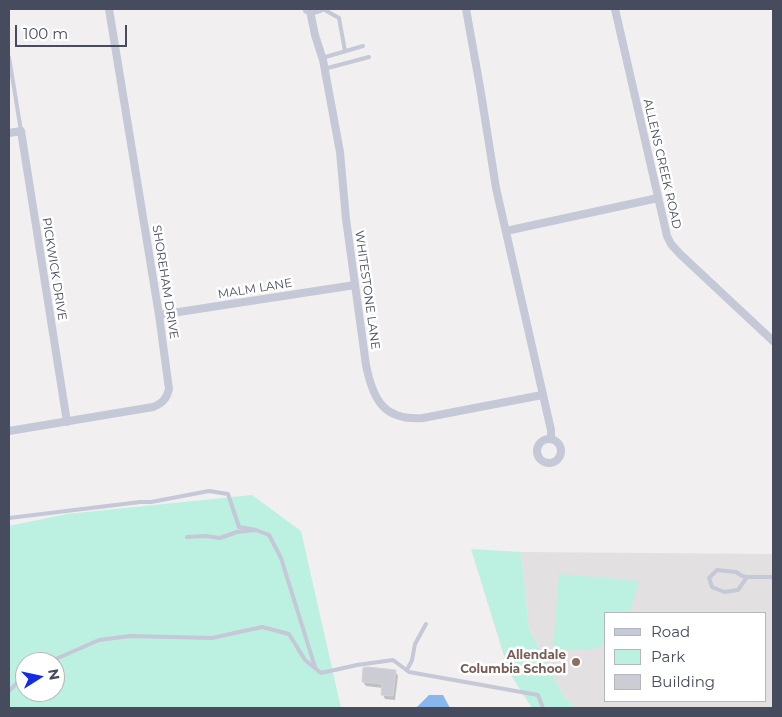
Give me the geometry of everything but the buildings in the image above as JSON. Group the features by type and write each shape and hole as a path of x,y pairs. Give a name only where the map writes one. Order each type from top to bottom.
{"street":[{"name":"SHOREHAM DRIVE","path":"9,431 147,409 164,401 169,389 159,315 109,9"},
{"name":"WHITESTONE LANE","path":"321,9 307,10 322,58 340,152 346,219 366,365 370,383 376,397 380,403 392,412 407,418 423,418 542,395"},
{"path":"466,9 496,188 551,430 551,439"},
{"name":"ALLENS CREEK ROAD","path":"615,9 670,244 773,341"},
{"path":"9,133 21,131"},
{"name":"PICKWICK DRIVE","path":"21,131 67,422"},
{"path":"506,231 658,198"},
{"name":"MALM LANE","path":"159,315 355,285"}],"lane":[{"path":"321,9 339,18 345,51"},
{"path":"322,58 363,46"},
{"path":"9,56 21,131"},
{"path":"324,68 368,58"},
{"path":"9,518 151,502 209,491 228,494 240,527 269,535 281,558 314,667"},
{"path":"187,537 206,536 220,538 237,532 256,530"},
{"path":"747,577 738,590 724,592 712,587 709,578 718,570 736,572 747,577 773,577"},
{"path":"407,670 412,660 414,644 426,624"},
{"path":"65,655 107,639 130,636 212,638 262,628 289,634 305,660 321,673 393,660 409,672 538,695 544,708"}],"shaded area":[{"name":"Allendale Columbia School","path":"521,552 773,554 773,708 575,708 563,695 529,629"}],"green space":[{"path":"252,495 301,531 341,708 9,708 9,526 67,514"},
{"path":"471,549 521,552 529,629 563,695 575,708 532,708 509,672"},
{"path":"559,574 639,581 630,612 604,612 604,645 589,650 553,650"}],"water":[{"path":"429,695 443,695 450,708 416,708"}],"place":[{"name":"Allendale Columbia School","path":"576,662"}]}
